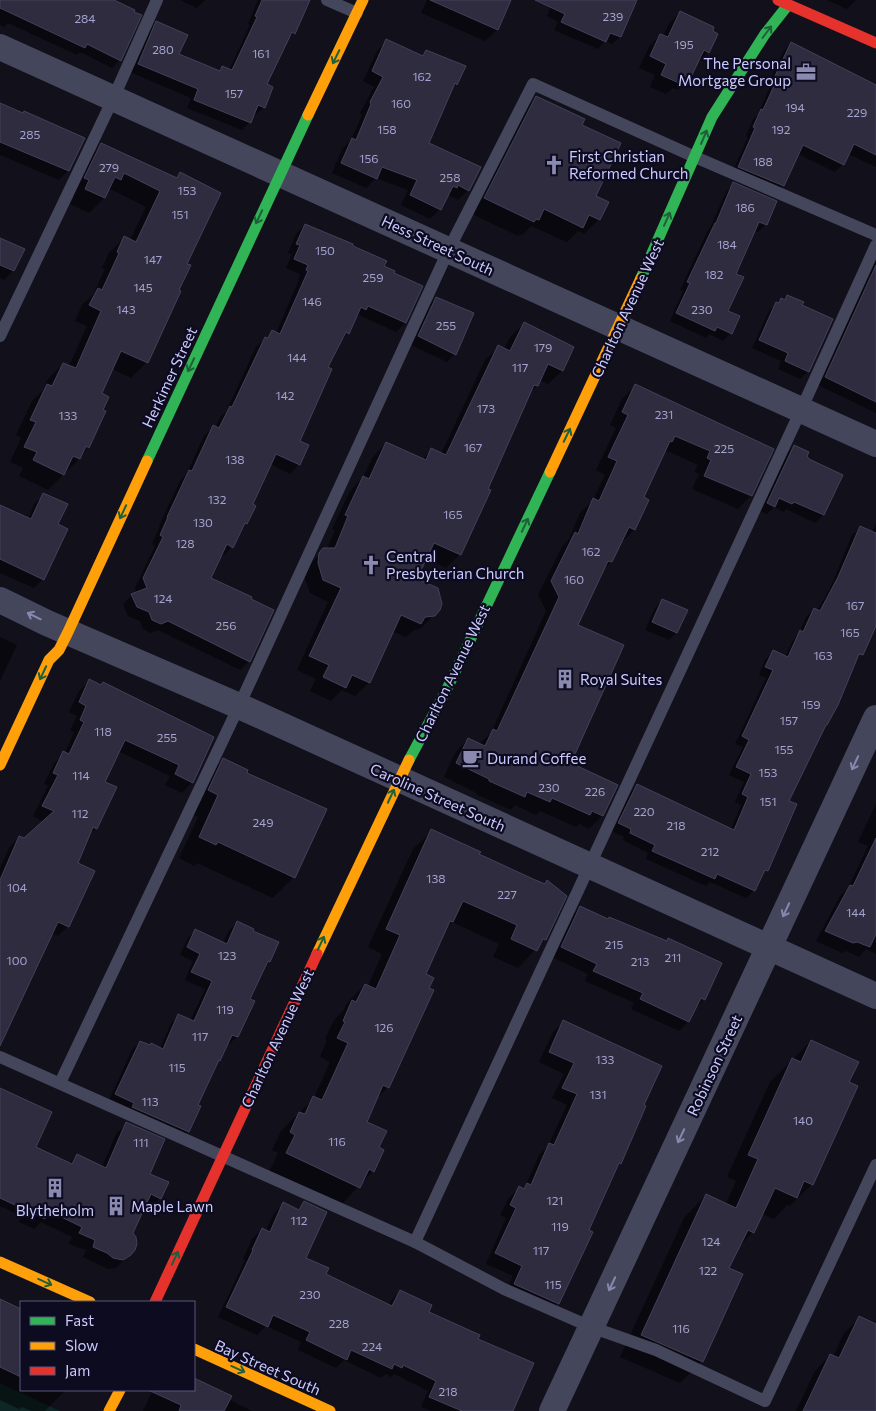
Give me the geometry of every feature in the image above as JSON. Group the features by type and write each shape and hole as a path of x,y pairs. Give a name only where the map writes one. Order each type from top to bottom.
{"street":[{"name":"Herkimer Street","path":"0,766 49,660 59,650 68,632 280,173 363,0"},
{"path":"786,2 876,43"},
{"name":"Charlton Avenue West","path":"155,1301 398,780 446,691 619,327 712,117 786,2"},
{"name":"Hess Street South","path":"0,47 876,444"},
{"name":"Caroline Street South","path":"0,600 68,632 239,706 876,996"},
{"name":"Robinson Street","path":"552,1411 876,718"},
{"path":"0,1262 88,1301"},
{"name":"Bay Street South","path":"195,1349 330,1411"},
{"path":"109,1411 119,1391"}],"lane":[{"path":"0,336 113,99 157,0"},
{"path":"327,0 357,13"},
{"path":"60,1083 239,706 449,250 532,84 876,235"},
{"path":"415,1242 876,245"},
{"path":"0,1057 415,1242 504,1289 592,1327 656,1350 766,1401 876,1165"}],"green space":[{"path":"0,1383 60,1411 0,1411"}],"building":[{"path":"0,0 114,0 142,15 121,61 87,44 85,48 0,8"},
{"path":"262,0 310,0 295,34 292,32 267,84 273,87 265,108 258,105 251,123 194,100 198,89 138,64 156,21 188,35 179,54 220,71 222,66 232,70 257,17 255,16"},
{"path":"430,0 511,0 498,30"},
{"path":"535,0 637,0 621,37 610,33 606,42 561,22 565,14"},
{"path":"680,11 714,27 713,31 718,34 709,53 704,50 690,79 683,75 679,83 661,75 666,64 650,56 660,34 668,37"},
{"path":"386,39 423,56 426,50 466,66 457,85 455,83 429,143 481,167 469,191 458,185 457,188 453,186 441,210 410,195 417,180 382,167 377,179 341,163 352,138 356,140 371,104 370,102 383,77 372,71"},
{"path":"791,42 876,85 876,155 854,144 844,165 803,145 784,186 738,167 755,128 753,127 778,77 775,76"},
{"name":"First Christian Reformed Church","path":"536,96 585,119 582,125 621,143 596,196 609,202 600,220 589,215 583,228 544,209 539,220 536,219 534,222 484,198"},
{"path":"0,103 23,113 24,111 85,138 69,171 0,142"},
{"path":"101,143 177,178 180,172 221,193 187,264 191,265 179,290 181,291 148,363 121,351 102,393 109,397 103,410 106,411 89,448 86,446 80,459 73,456 64,475 33,460 37,452 24,447 36,422 30,420 47,384 52,386 63,363 76,368 101,311 89,305 98,288 102,290 119,253 117,252 124,236 136,242 160,191 124,173 121,180 115,177 105,198 85,189 89,180 84,178"},
{"path":"733,182 777,201 767,225 759,222 736,274 744,277 728,311 740,316 732,334 717,327 715,331 676,313 690,283 687,282 716,223"},
{"path":"305,224 353,244 353,246 387,261 384,266 395,271 394,273 423,286 406,323 368,306 366,310 361,307 349,334 346,332 328,367 332,369 300,441 309,445 300,465 276,454 253,504 256,506 247,524 245,523 233,548 227,544 211,578 252,597 251,599 274,610 250,662 168,621 161,624 152,620 149,612 137,607 131,594 147,588 143,578 163,537 160,535 167,517 189,470 192,471 213,425 219,428 230,406 232,407 265,337 268,338 272,330 280,334 308,271 306,270 308,265 294,259 300,245 296,244"},
{"path":"0,238 25,249 14,271 0,265"},
{"path":"876,265 876,402 825,377"},
{"path":"787,295 804,302 802,305 833,319 809,372 785,361 788,353 759,340 776,302 779,303 781,298 785,300"},
{"path":"436,297 474,313 456,355 418,336"},
{"name":"Central Presbyterian Church","path":"524,322 574,347 563,371 548,364 538,386 534,385 488,489 491,490 461,555 434,543 417,579 438,588 442,604 440,610 435,616 425,617 421,624 401,615 370,683 352,675 346,688 323,677 329,665 309,656 341,588 323,580 318,563 319,553 323,548 335,548 348,516 345,515 363,476 369,479 386,442 426,460 431,448 446,455 498,345 510,351"},
{"path":"635,384 774,449 752,496 704,476 711,460 707,458 710,451 675,436 672,442 670,441 644,497 649,500 635,530 629,527 612,562 608,561 578,625 624,645 571,763 618,785 603,816 592,811 590,815 552,798 550,802 527,792 525,797 489,781 489,779 456,763 468,738 485,746 493,729 497,731 559,597 551,581 575,532 578,534 593,498 599,501 617,461 608,457 628,415 622,412"},
{"path":"794,445 809,452 807,456 809,459 843,475 824,515 794,502 792,504 779,498 775,507 767,503"},
{"path":"43,493 68,504 58,524 68,529 44,580 0,559 0,505 31,519"},
{"path":"860,526 876,533 876,626 863,655 859,654 838,705 826,725 789,801 797,804 768,871 765,870 755,891 717,874 715,879 652,851 655,845 630,833 631,829 618,823 637,784 734,830 748,797 742,794 751,774 736,767 749,740 742,736 773,670 765,667 773,650 788,657 800,630 803,632 814,608 820,611 838,577"},
{"path":"662,599 688,610 677,633 652,622"},
{"path":"89,679 101,685 103,682 214,737 193,783 175,774 179,765 125,740 105,782 117,787 97,829 93,827 78,863 95,871 69,927 58,922 0,1046 0,880 19,836 24,838 54,811 42,806 58,775 53,773 63,751 69,754 84,722 80,720 86,706 79,702"},
{"path":"223,758 248,770 247,773 327,809 295,878 218,842 216,845 199,837 218,795 208,790"},
{"path":"431,829 533,879 545,884 547,880 567,896 546,940 543,939 537,951 511,939 517,925 463,901 453,922 450,921 426,974 434,978 429,988 434,990 389,1088 383,1085 367,1122 387,1131 379,1147 384,1150 374,1172 369,1169 360,1188 286,1153 295,1135 290,1132 299,1112 305,1114 313,1096 322,1100 348,1043 337,1038 345,1022 343,1021 352,1000 356,1002 365,984 376,989 400,935 386,929"},
{"path":"876,838 876,934 870,947 857,942 853,943 825,931 850,885 853,886"},
{"path":"580,906 608,919 609,917 667,941 668,938 722,963 705,1000 701,998 689,1022 640,999 643,993 593,971 597,964 561,947"},
{"path":"237,921 254,929 253,931 279,942 250,999 255,1001 238,1037 232,1035 219,1060 198,1105 201,1106 189,1132 132,1107 134,1103 115,1094 140,1041 150,1045 151,1043 163,1049 178,1014 194,1021 212,981 191,972 200,954 187,947 195,929 227,944"},
{"path":"563,1020 662,1066 644,1105 646,1106 621,1164 619,1163 589,1230 593,1232 559,1304 514,1284 522,1266 495,1253 516,1208 510,1205 519,1186 524,1189 527,1183 531,1185 549,1143 554,1145 577,1094 562,1088 574,1063 549,1052"},
{"path":"811,1040 859,1062 849,1082 858,1086 813,1185 804,1181 797,1198 775,1188 754,1233 748,1230 729,1268 743,1274 703,1362 641,1335 706,1194 736,1208 758,1159 748,1155 792,1058 801,1062"},
{"path":"0,1088 52,1112 36,1147 72,1164 77,1154 106,1168 126,1122 165,1139 150,1174 169,1182 161,1199 151,1194 133,1233 137,1244 131,1255 123,1260 113,1258 93,1247 95,1240 79,1233 82,1227 49,1211 45,1219 0,1198"},
{"path":"304,1201 327,1212 306,1258 329,1268 326,1274 392,1306 400,1290 432,1305 429,1312 480,1335 478,1339 534,1363 513,1411 462,1411 429,1397 436,1381 403,1365 402,1368 394,1364 392,1369 351,1350 347,1360 306,1340 310,1332 273,1315 268,1327 226,1307 262,1228 270,1232 283,1202 299,1210"},
{"path":"0,1299 20,1309 20,1377 0,1367"},
{"path":"859,1316 876,1324 876,1411 803,1411 830,1354 839,1358"},
{"path":"195,1378 232,1396 224,1411 179,1411 181,1405 150,1391 195,1391"}],"traffic: fast":[{"path":"641,278 712,117 765,34 788,5"},
{"path":"147,461 308,115"},
{"path":"409,760 446,691 550,472"}],"traffic: slow":[{"path":"308,115 363,0"},
{"path":"550,472 641,278"},
{"path":"0,765 49,660 59,650 68,632 147,461"},
{"path":"317,954 409,760"},
{"path":"0,1262 88,1301"},
{"path":"195,1349 330,1411"},
{"path":"109,1411 119,1391"}],"traffic: jam":[{"path":"778,0 876,43"},
{"path":"155,1301 317,954"}],"place":[{"name":"The Personal Mortgage Group","path":"806,72"},
{"name":"First Christian Reformed Church","path":"554,165"},
{"name":"Central Presbyterian Church","path":"371,565"},
{"name":"Royal Suites","path":"565,679"},
{"name":"Durand Coffee","path":"472,758"},
{"name":"Blytheholm","path":"55,1188"},
{"name":"Maple Lawn","path":"116,1206"}]}
